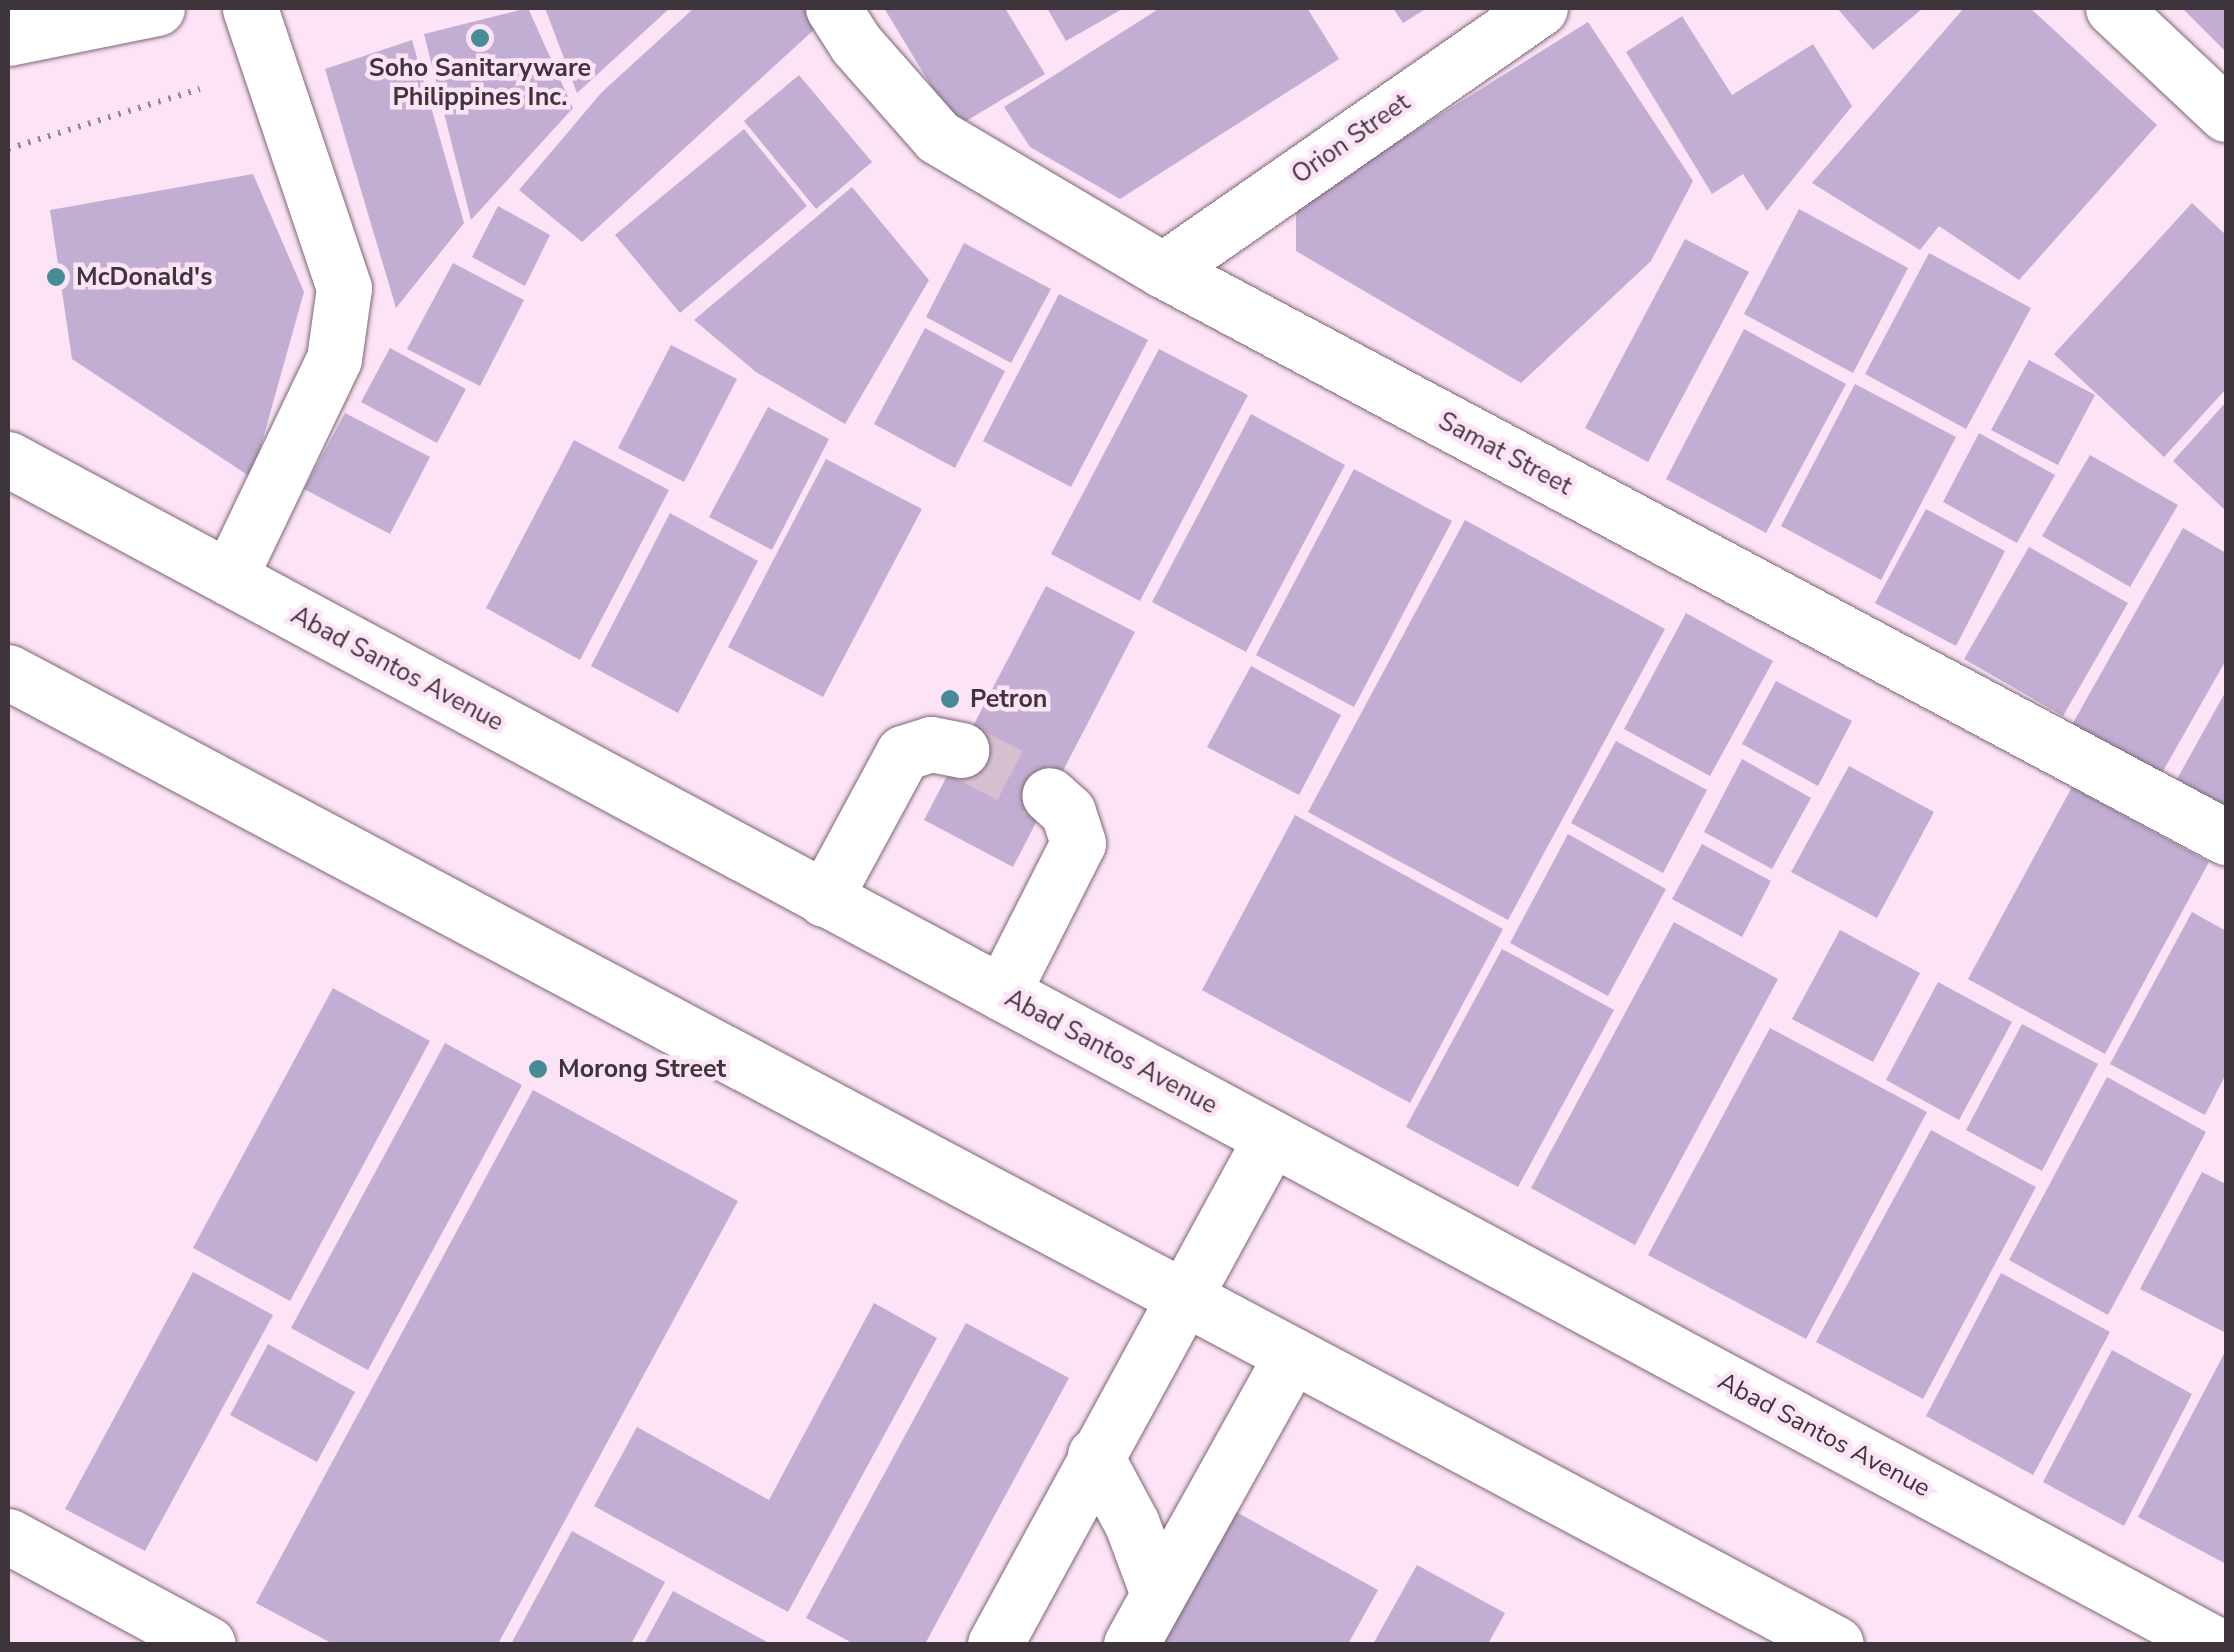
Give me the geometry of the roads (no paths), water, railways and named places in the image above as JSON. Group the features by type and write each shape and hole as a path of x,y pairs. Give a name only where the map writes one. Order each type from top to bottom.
{"main road":[{"path":"8,38 157,8"},
{"path":"228,578 334,359 344,288 250,8"},
{"name":"Samat Street","path":"833,8 856,44 938,138 1163,270 2226,837"},
{"name":"Orion Street","path":"1163,270 1540,8"},
{"path":"2114,8 2226,114"},
{"name":"Abad Santos Avenue","path":"8,459 2214,1644"},
{"path":"8,672 1836,1644"},
{"path":"824,899 903,754 931,744 961,750"},
{"path":"1002,993 1078,843 1068,812 1049,795"},
{"path":"995,1644 1095,1454 1188,1300 1272,1138"},
{"path":"1131,1644 1292,1355"},
{"path":"1095,1454 1132,1524 1158,1594"},
{"path":"8,1536 208,1644"}],"tunnel":[{"path":"961,750 1049,795"}],"place":[{"name":"Soho Sanitaryware Philippines Inc.","path":"480,38"},
{"name":"McDonald's","path":"56,277"},
{"name":"Petron","path":"950,699"},
{"name":"Morong Street","path":"538,1069"}]}
